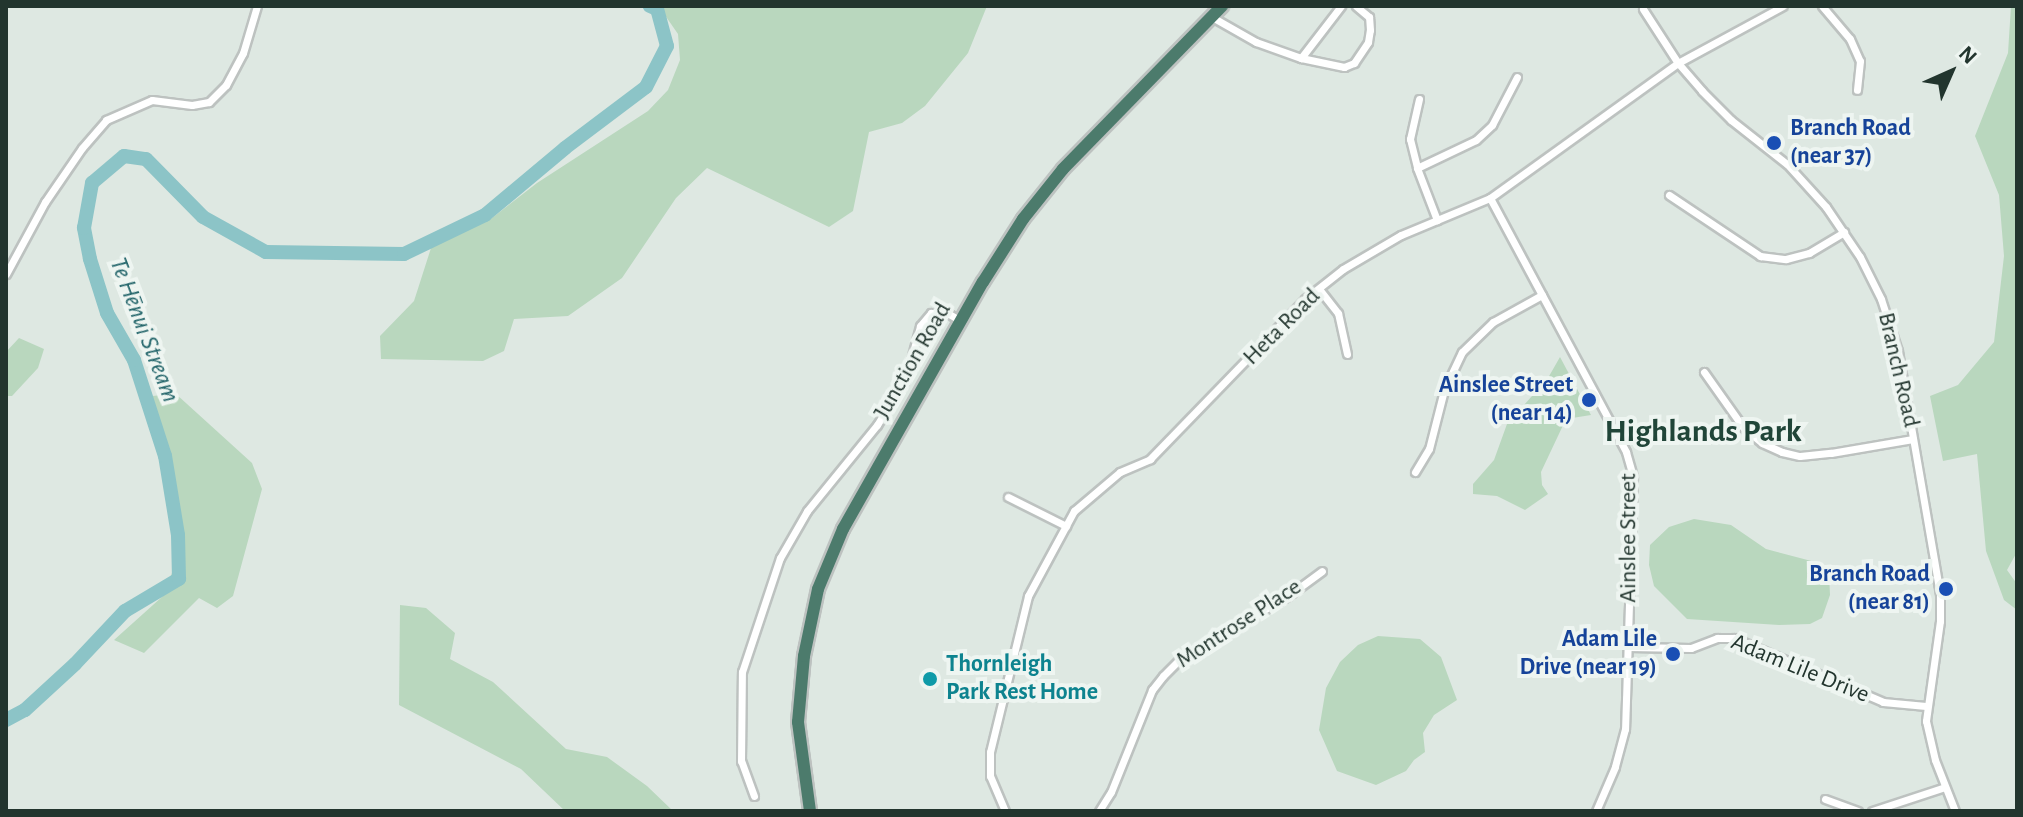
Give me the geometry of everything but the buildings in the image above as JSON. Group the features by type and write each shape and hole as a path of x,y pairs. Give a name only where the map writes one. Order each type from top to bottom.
{"highway":[{"name":"Junction Road","path":"810,811 798,722 804,656 818,589 843,529 1023,219 1063,169 1222,6"}],"street":[{"path":"6,274 45,202 82,148 106,120 152,100 192,105 209,102 226,85 243,53 257,6"},
{"path":"1301,58 1341,6"},
{"path":"1212,17 1256,42 1301,58 1344,67 1354,63 1368,42 1369,17 1356,6"},
{"name":"Heta Road","path":"1005,811 990,776 990,752 1028,596 1074,511 1120,472 1150,459 1319,289 1382,244 1490,198 1678,63 1783,6"},
{"path":"1822,6 1850,39 1860,61 1857,90"},
{"name":"Branch Road","path":"1643,9 1678,63 1731,120 1787,164 1826,207 1844,232 1881,299 1898,351 1941,607 1926,706 1928,737 1955,811"},
{"path":"1417,168 1484,132 1504,105 1517,77"},
{"path":"1419,99 1410,139 1417,168 1437,220"},
{"path":"1669,195 1760,256 1786,259 1809,253 1844,232"},
{"name":"Ainslee Street","path":"1490,198 1626,452 1632,470 1628,647 1622,743 1596,811"},
{"path":"1319,289 1338,313 1347,354"},
{"path":"1415,472 1429,449 1444,390 1462,352 1493,322 1542,295"},
{"path":"754,796 741,761 742,672 780,558 807,511 877,425 906,378 920,326 931,313 949,314 961,321"},
{"path":"1704,372 1743,427 1762,443 1782,452 1800,456 1831,453 1913,439"},
{"path":"1008,497 1066,526"},
{"name":"Montrose Place","path":"1099,811 1111,792 1152,690 1163,676 1181,658 1288,596 1322,571"},
{"name":"Adam Lile Drive","path":"1628,647 1691,648 1717,638 1734,638 1883,702 1926,706"},
{"path":"1872,811 1945,787"},
{"path":"1825,799 1858,811"}],"green space":[{"path":"652,6 987,6 968,53 925,106 902,123 869,132 853,211 829,227 707,168 676,198 622,278 568,316 514,319 504,351 483,361 381,359 380,336 414,301 431,248 492,218 537,183 648,111 668,90 680,60 678,34 662,11"},
{"path":"2011,6 2017,6 2017,552 2007,570 2017,584 2017,610 2004,600 1986,551 1977,454 1943,461 1930,396 1958,385 1994,342 2004,256 1999,195 1975,136 2008,53"},
{"path":"19,338 44,349 38,368 12,396 6,396 6,352"},
{"path":"1560,357 1591,415 1566,419 1541,472 1542,485 1548,494 1525,510 1497,496 1473,494 1473,484 1494,460 1507,424 1548,378"},
{"path":"176,394 252,463 262,489 233,596 217,608 199,598 144,653 114,640 163,596 184,542 152,396"},
{"path":"1694,519 1731,525 1766,549 1819,563 1829,573 1830,595 1822,618 1810,624 1779,625 1687,619 1654,586 1649,565 1650,545 1669,527"},
{"path":"400,605 426,608 455,633 450,659 493,682 566,749 607,757 647,786 673,811 565,811 521,769 399,705"},
{"path":"1378,636 1420,639 1441,657 1457,700 1434,715 1423,733 1425,752 1406,771 1376,785 1337,771 1319,730 1326,688 1340,662 1358,645"}],"waterway":[{"name":"Te Hēnui Stream","path":"6,720 25,710 75,664 125,611 179,579 178,535 165,456 134,360 107,313 90,259 84,228 92,183 124,156 146,159 203,217 266,252 404,254 485,215 565,148 646,87 667,46 657,9 650,6"}],"place":[{"name":"Branch Road (near 37)","path":"1774,143"},
{"name":"Ainslee Street (near 14)","path":"1589,400"},
{"name":"Branch Road (near 81)","path":"1946,589"},
{"name":"Adam Lile Drive (near 19)","path":"1673,654"},
{"name":"Thornleigh Park Rest Home","path":"930,679"}],"district":[{"name":"Highlands Park","path":"1703,431"}]}
